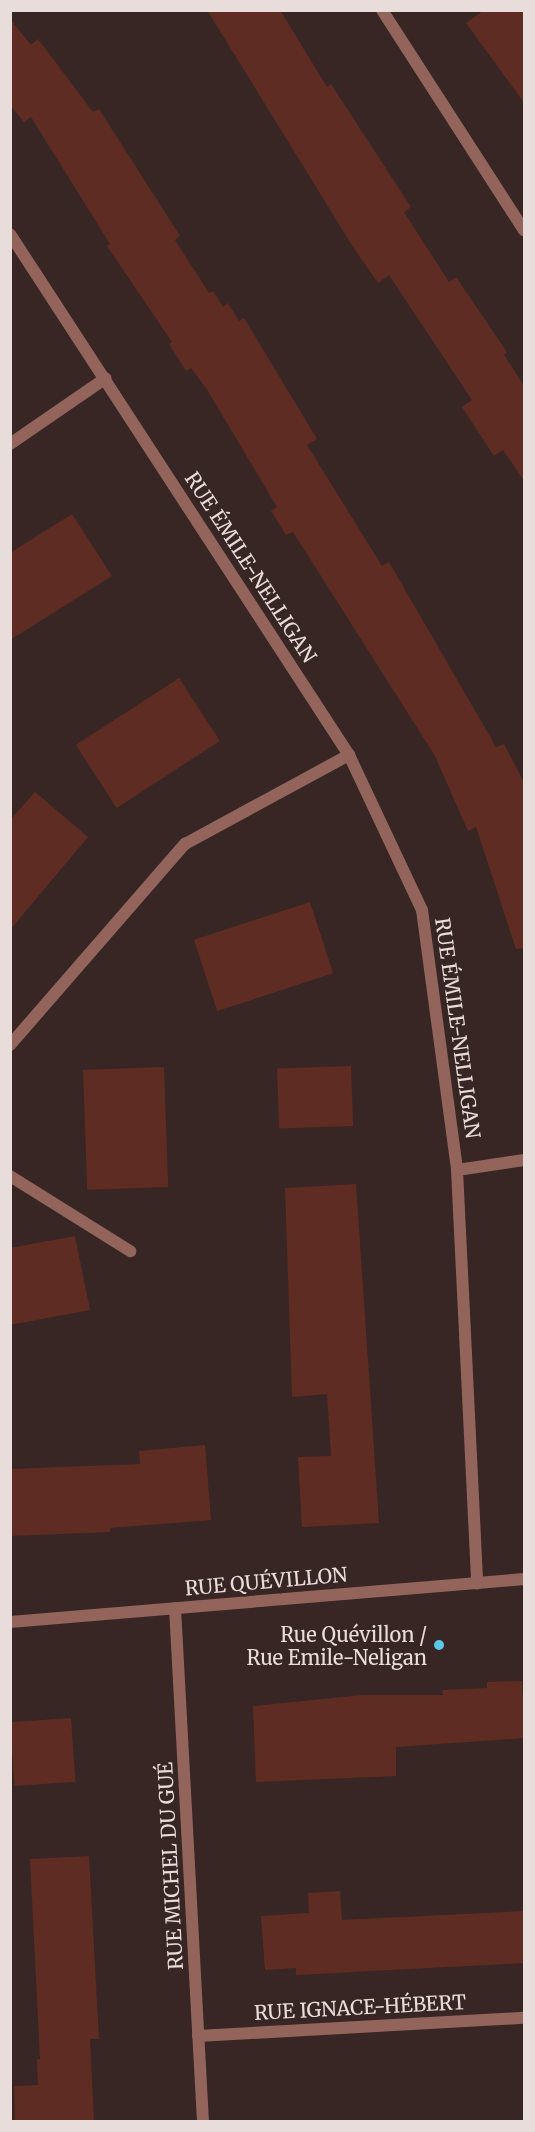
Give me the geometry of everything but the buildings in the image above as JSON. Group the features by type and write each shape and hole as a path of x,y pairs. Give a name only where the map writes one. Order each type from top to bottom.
{"street":[{"path":"382,10 525,230"},
{"name":"RUE ÉMILE-NELLIGAN","path":"10,234 106,378 349,755 422,910 457,1170 477,1584"},
{"path":"10,444 106,378"},
{"path":"10,1045 185,844 349,755"},
{"path":"457,1170 525,1160"},
{"path":"10,1176 130,1251"},
{"name":"RUE QUÉVILLON","path":"10,1622 525,1580"},
{"name":"RUE MICHEL DU GUÉ","path":"175,1608 203,2121"},
{"name":"RUE IGNACE-HÉBERT","path":"198,2036 525,2018"}],"place":[{"name":"Rue Quévillon / Rue Emile-Neligan","path":"439,1645"}]}
